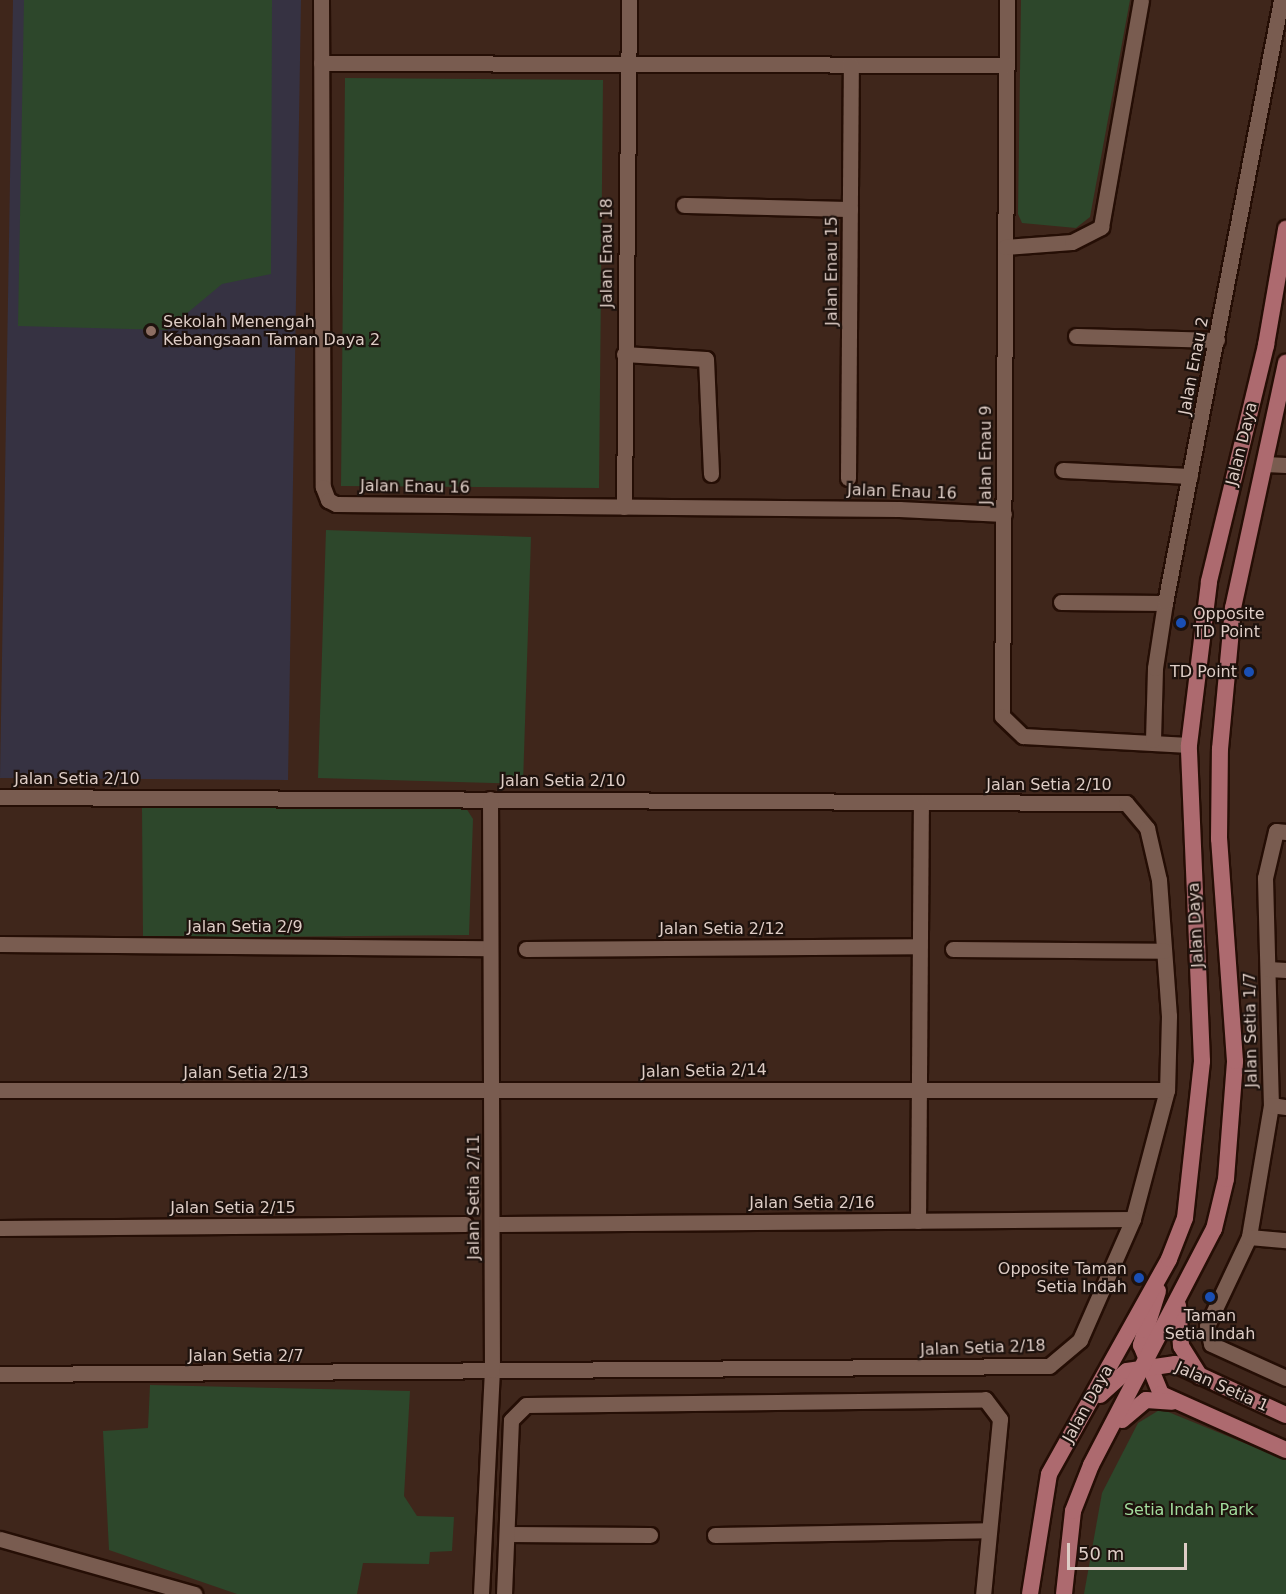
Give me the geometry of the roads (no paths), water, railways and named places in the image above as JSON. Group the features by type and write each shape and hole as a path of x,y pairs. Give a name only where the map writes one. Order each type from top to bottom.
{"main road":[{"name":"Jalan Daya","path":"1030,1594 1049,1474 1169,1259 1185,1218 1202,1061 1189,745 1209,581 1266,345 1286,229"},
{"name":"Jalan Daya","path":"1064,1594 1073,1510 1107,1436 1147,1366 1214,1229 1226,1179 1234,1062 1219,774 1233,608 1286,363"},
{"path":"1076,1424 1110,1383 1147,1366 1142,1346 1169,1259"},
{"path":"1178,1302 1181,1346 1202,1378"},
{"name":"Jalan Setia 1","path":"1286,1415 1175,1364 1147,1366 1161,1395 1286,1450"},
{"path":"1107,1436 1146,1400 1162,1398 1188,1407"}],"street":[{"name":"Jalan Enau 16","path":"321,0 323,487 328,500 336,504 1004,514"},
{"name":"Jalan Enau 18","path":"624,507 628,0"},
{"name":"Jalan Enau 9","path":"1007,0 1002,716 1023,736 1154,740 1189,745"},
{"path":"1005,247 1072,242 1101,227 1141,0"},
{"name":"Jalan Enau 2","path":"1154,740 1155,668 1166,603 1281,0"},
{"path":"321,63 1007,65"},
{"name":"Jalan Enau 15","path":"848,478 851,65"},
{"path":"684,205 850,209"},
{"path":"1076,336 1217,340"},
{"path":"624,354 706,360 711,474"},
{"path":"1265,464 1286,465"},
{"path":"1063,471 1190,476"},
{"path":"1062,602 1166,603"},
{"name":"Jalan Setia 2/10","path":"0,796 1126,803 1147,828"},
{"name":"Jalan Setia 2/11","path":"481,1594 492,1370 490,799"},
{"path":"918,1221 917,1087 921,802"},
{"name":"Jalan Setia 2/18","path":"492,1370 1050,1366 1080,1340 1133,1219 1167,1090 1164,951 1159,880 1147,828"},
{"name":"Jalan Setia 1/7","path":"1286,832 1276,831 1265,878 1268,969 1278,1106 1249,1237 1221,1291 1209,1338 1210,1344 1286,1378"},
{"name":"Jalan Setia 2/9","path":"0,944 490,948"},
{"name":"Jalan Setia 2/12","path":"526,949 919,946"},
{"path":"953,950 1164,951"},
{"path":"1268,969 1286,970"},
{"name":"Jalan Setia 2/14","path":"491,1091 917,1087 1167,1090"},
{"name":"Jalan Setia 2/13","path":"0,1090 491,1091"},
{"name":"Jalan Setia 2/16","path":"492,1224 1133,1219"},
{"name":"Jalan Setia 2/15","path":"0,1228 465,1224"},
{"path":"1249,1237 1286,1240"},
{"name":"Jalan Setia 2/7","path":"0,1374 492,1370"},
{"path":"504,1594 512,1420 517,1410 526,1405 985,1399 994,1405 1000,1419 983,1594"},
{"path":"715,1535 989,1530"},
{"path":"507,1534 650,1535"},
{"path":"0,1539 194,1594"}],"place":[{"name":"Sekolah Menengah Kebangsaan Taman Daya 2","path":"151,331"},
{"name":"Opposite TD Point","path":"1181,623"},
{"name":"TD Point","path":"1249,672"},
{"name":"Opposite Taman Setia Indah","path":"1139,1278"},
{"name":"Taman Setia Indah","path":"1210,1297"}],"park label":[{"name":"Setia Indah Park","path":"1189,1510"}]}
